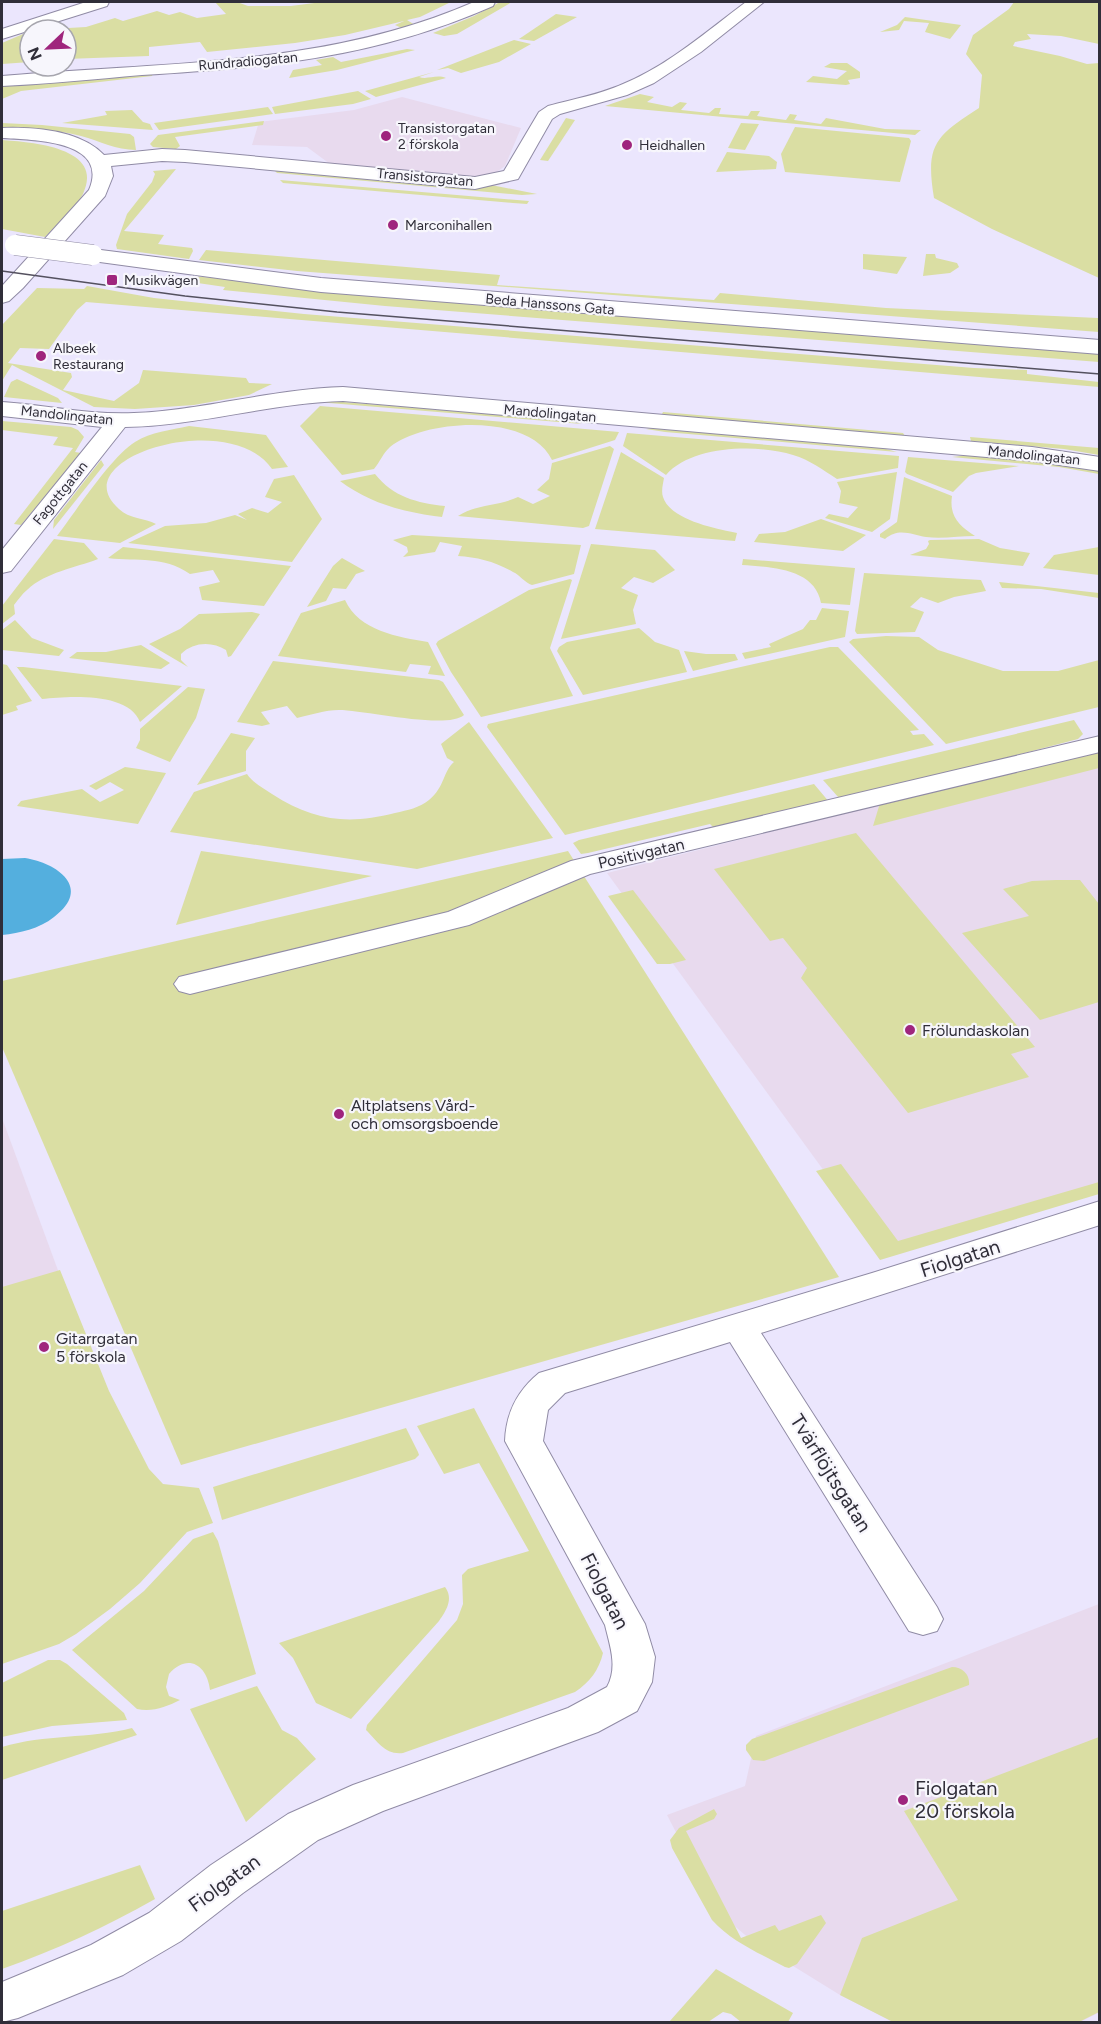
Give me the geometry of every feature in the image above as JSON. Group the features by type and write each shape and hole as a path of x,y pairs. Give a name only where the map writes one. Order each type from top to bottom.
{"street":[{"path":"2,34 101,2"},
{"name":"Rundradiogatan","path":"2,81 250,62 331,52 405,36 454,18 487,2"},
{"name":"Transistorgatan","path":"100,161 154,156 185,156 475,183 507,177 517,166 545,116 567,105 622,90 658,73 756,2"},
{"path":"2,133 63,140 90,150 100,161 104,176 98,192 2,297"},
{"name":"Beda Hanssons Gata","path":"8,244 332,286 1100,347"},
{"name":"Mandolingatan","path":"2,409 119,420 187,414 288,397 343,394 1032,454 1100,464"},
{"name":"Fagottgatan","path":"2,566 119,420"},
{"name":"Positivgatan","path":"190,984 458,919 581,867 1100,744"},
{"name":"Fiolgatan","path":"2,2003 107,1960 165,1926 227,1879 303,1827 368,1798 583,1720 622,1699 631,1682 634,1657 625,1624 524,1441 524,1423 537,1395 552,1383 1098,1216"},
{"name":"Tvärflöjtsgatan","path":"738,1326 923,1619"}],"shaded area":[{"name":"Transistorgatan 2 förskola","path":"402,97 521,128 505,166 494,174 476,177 330,164 307,147 252,145 259,122 354,110"},
{"name":"Frölundaskolan","path":"1099,749 1099,1188 883,1252 607,873"},
{"path":"2,1118 70,1303 2,1552"},
{"name":"Fiolgatan 20 förskola","path":"1099,1604 1100,2012 1080,2022 893,2022 840,1995 751,1940 717,1911 667,1815 745,1786 756,1736"}],"green space":[{"path":"215,2 237,2 248,6 291,6 322,2 451,2 420,17 407,20 415,25 406,30 395,25 404,21 345,35 295,43 207,52 200,42 149,47 149,56 78,59 78,27 115,18 123,21 157,11 169,15 180,12 197,18 226,14"},
{"path":"500,2 512,2 457,34 444,36 433,33 474,16"},
{"path":"1014,2 1099,2 1099,44 1061,36 1027,34 1031,39 1015,42 1013,46 1087,64 1099,63 1099,278 992,229 934,198 931,165 937,143 953,126 979,108 982,75 966,54 973,35 1009,9"},
{"path":"556,14 577,17 534,41 519,39"},
{"path":"905,17 961,25 950,39 925,32 929,23 904,21 899,30 880,32 897,25"},
{"path":"18,36 18,63 2,64 2,43"},
{"path":"514,40 531,44 499,62 461,73 448,68 437,70"},
{"path":"407,49 415,50 337,70 289,78 293,70 322,65 316,60 333,57 341,62"},
{"path":"831,63 847,63 860,72 860,78 848,80 850,84 846,85 806,82 813,76 837,79 847,71 824,67"},
{"path":"434,72 419,77 446,78 376,97 365,91"},
{"path":"153,73 152,76 21,91 2,99 2,83"},
{"path":"358,91 371,99 353,104 275,114 272,107"},
{"path":"640,94 654,97 647,102 672,107 680,102 687,103 681,110 709,113 715,108 721,108 719,114 748,116 751,111 760,111 757,116 786,120 790,114 797,115 794,120 821,124 826,118 885,129 921,130 915,135 605,106"},
{"path":"268,107 273,114 159,130 154,123"},
{"path":"132,110 143,122 150,124 153,130 62,123 107,115 105,111"},
{"path":"566,118 575,120 548,161 540,160"},
{"path":"264,121 263,125 175,137 180,146 176,149 153,147 150,144 158,135"},
{"path":"2,123 130,134 134,137 136,150 115,147 62,132 2,128"},
{"path":"741,123 759,124 745,150 728,148"},
{"path":"795,127 909,138 911,141 900,182 785,172 781,154"},
{"path":"2,140 62,150 75,157 84,166 87,178 80,200 45,237 2,229"},
{"path":"727,152 769,156 777,162 776,169 716,172"},
{"path":"176,169 124,231 164,235 158,244 192,248 189,259 117,249 116,245 127,214 152,182 155,174 153,171"},
{"path":"274,170 491,185 537,194 522,195 277,173"},
{"path":"280,180 529,201 527,204 513,203 283,183"},
{"path":"206,250 500,275 497,285 714,300 720,293 886,308 1098,318 1098,295 1099,332 297,271 199,260"},
{"path":"863,254 907,257 897,274 863,269"},
{"path":"926,254 935,254 936,258 957,263 959,267 950,273 923,276"},
{"path":"191,276 1099,354 1099,362 385,306 223,290 225,287 184,281"},
{"path":"87,286 154,298 304,314 974,368 1027,370 1027,374 1099,382 1099,387 86,302 77,310 49,349 20,348 8,363 71,373 72,377 63,390 114,401 139,383 143,370 246,378 249,383 272,384 249,395 194,405 135,409 94,407 12,365 2,381 2,325 37,288 84,289"},
{"path":"17,379 58,398 62,403 4,397 11,382"},
{"path":"331,401 564,420 582,424 317,402"},
{"path":"320,406 619,432 615,440 552,460 540,445 522,434 500,427 450,426 427,430 390,447 374,469 342,475 300,426"},
{"path":"663,412 903,433 905,436 661,416"},
{"path":"2,421 71,427 78,430 84,437 75,452 81,453 21,525 14,524 73,448 53,445 58,437 2,430"},
{"path":"189,426 266,435 288,467 272,469 251,451 222,442 190,441 158,447 130,458 112,473 107,490 123,512 156,524 120,543 57,536 105,472 126,449 148,436"},
{"path":"646,429 875,446 897,452"},
{"path":"627,433 899,456 898,468 837,479 811,462 793,455 779,451 744,449 708,453 692,458 677,465 666,475 623,446"},
{"path":"970,437 1099,448 1099,455 1064,449 971,441"},
{"path":"610,446 614,449 589,526 583,528 458,516 472,509 518,497 533,504 550,496 537,490 549,479 552,463"},
{"path":"621,452 664,478 663,497 667,505 675,512 695,522 737,533 735,541 595,529"},
{"path":"969,455 1040,461 1099,471 1099,474 1059,467 952,457"},
{"path":"908,457 1019,466 976,473 969,476 953,492 907,474 905,472"},
{"path":"101,460 104,465 53,529 54,520"},
{"path":"897,472 890,519 872,532 825,518 829,514 848,518 858,507 839,503 841,491 837,482"},
{"path":"375,474 382,482 406,498 445,506 442,517 384,504 362,495 340,481"},
{"path":"294,475 322,519 292,562 128,543 165,526 206,523 235,515 247,520 238,514 252,508 268,513 282,502 265,497 274,479"},
{"path":"904,477 952,496 952,509 956,520 975,536 932,538 895,533 885,539 880,537 880,534 897,522"},
{"path":"821,519 866,535 843,551 754,542 759,534 785,532"},
{"path":"412,535 581,545 574,574 532,585 500,565 458,556 462,546 440,542 435,552 403,557 408,552 407,547 393,540"},
{"path":"54,539 84,543 98,559 52,575 35,584 23,593 14,605 15,614 2,624 2,606"},
{"path":"979,539 1000,548 1030,553 1023,566 910,555 926,549 930,540"},
{"path":"591,544 655,550 675,570 653,583 634,577 621,588 638,595 633,610 636,624 561,639"},
{"path":"123,547 291,566 264,606 202,600 199,587 220,582 213,570 190,574 170,564 150,560 108,558"},
{"path":"1099,547 1099,575 1043,568 1054,555"},
{"path":"342,558 365,571 356,574 346,589 333,588 326,601 307,607 333,566"},
{"path":"743,559 855,568 850,605 821,603 817,591 801,576 778,569 742,565"},
{"path":"864,573 981,580 986,591 954,597 938,603 921,597 910,607 924,612 915,632 857,634 855,631"},
{"path":"572,580 550,648 573,696 481,717 451,672 436,644 529,590"},
{"path":"999,582 1099,593 1099,598 1041,589 1002,588"},
{"path":"345,600 351,610 370,626 392,635 428,642 445,676 428,674 431,666 410,664 406,672 278,656 301,613"},
{"path":"822,608 849,611 845,637 745,659 742,653 771,647 769,644 803,629 810,620 816,620"},
{"path":"252,612 260,614 231,656 228,657 226,650 221,647 209,644 197,645 181,654 181,660 188,667 149,644 180,629 199,614"},
{"path":"15,620 32,638 64,650 59,656 2,650 2,630"},
{"path":"639,628 655,642 679,650 687,672 583,695 557,651 559,647 567,642"},
{"path":"886,636 919,637 938,650 1003,671 1058,671 1099,660 1099,707 946,744 849,642 853,639"},
{"path":"141,645 170,663 161,669 69,658 77,652 106,652"},
{"path":"838,647 919,730 910,731 913,735 924,734 934,745 565,835 487,727 488,724"},
{"path":"684,651 735,654 738,660 693,671"},
{"path":"273,661 439,680 443,682 464,715 441,721 339,710 297,718 287,706 261,712 270,724 262,726 237,722"},
{"path":"2,664 7,665 32,701 16,706 18,710 2,715"},
{"path":"16,666 182,686 140,722 134,712 124,705 111,701 82,697 42,699"},
{"path":"188,687 205,689 196,718 170,762 136,748 140,740 140,729"},
{"path":"1074,720 1083,734 1078,739 850,799 839,798 823,780"},
{"path":"469,722 553,838 417,869 170,832 194,792 247,774 258,785 287,803 317,815 362,819 413,808 425,803 434,795 454,762 447,758 441,744"},
{"path":"231,733 255,738 246,751 246,771 197,785"},
{"path":"1099,749 1099,768 873,826 880,803"},
{"path":"125,767 166,773 138,824 17,806 21,801 82,789 100,802 124,790 110,782 96,790 89,786"},
{"path":"814,784 830,803 714,828 710,824 588,853 581,854 573,843 579,840"},
{"path":"856,833 1035,1047 1011,1054 1029,1077 908,1113 801,978 807,968 783,938 770,941 714,869"},
{"path":"201,851 372,876 176,925"},
{"path":"568,851 839,1277 181,1465 2,1047 2,981"},
{"path":"1080,880 1099,904 1099,1002 1040,1020 962,933 1029,916 1003,889 1032,881"},
{"path":"633,890 686,960 657,964 608,896"},
{"path":"841,1164 898,1241 1099,1182 1099,1194 880,1260 816,1171"},
{"path":"60,1270 109,1391 149,1469 163,1484 199,1488 213,1523 187,1532 140,1583 76,1634 59,1644 2,1664 2,1287"},
{"path":"474,1408 603,1653 593,1675 575,1692 403,1753 391,1752 382,1747 366,1730 367,1725 457,1620 463,1604 462,1575 468,1569 529,1551 479,1463 444,1474 417,1426"},
{"path":"406,1428 419,1455 415,1459 222,1520 213,1487"},
{"path":"213,1532 218,1541 256,1674 210,1690 205,1674 200,1668 195,1664 183,1664 169,1674 166,1687 169,1696 180,1700 159,1708 137,1709 72,1650 144,1591 193,1539"},
{"path":"445,1587 449,1600 439,1621 351,1719 316,1703 293,1658 279,1643"},
{"path":"48,1660 60,1660 67,1664 124,1713 127,1720 52,1726 2,1737 2,1683"},
{"path":"952,1667 965,1672 969,1685 764,1761 753,1760 746,1750 746,1745 752,1739"},
{"path":"257,1686 282,1730 297,1738 316,1759 246,1822 190,1709"},
{"path":"132,1728 137,1735 2,1780 2,1747 34,1740 100,1734"},
{"path":"1099,1737 1099,2012 1079,2022 893,2022 840,1995 862,1938 958,1900 904,1811"},
{"path":"714,1809 717,1814 714,1819 686,1831 741,1938 775,1925 779,1931 821,1915 826,1923 797,1964 789,1968 785,1967 746,1946 720,1928 712,1920 672,1848 670,1840 679,1828"},
{"path":"140,1865 155,1899 80,1937 2,1969 2,1911"},
{"path":"716,1969 793,2013 788,2022 741,2022 731,2014 723,2012 708,2022 669,2022"}],"water":[{"path":"25,858 49,865 59,871 66,878 70,887 70,896 65,906 42,925 2,935 2,859"}],"tram line":[{"path":"2,271 185,296 337,312 1100,374"}],"place":[{"name":"Transistorgatan 2 förskola","path":"386,136"},
{"name":"Heidhallen","path":"627,145"},
{"name":"Marconihallen","path":"393,225"},
{"name":"Musikvägen","path":"112,280"},
{"name":"Albeek Restaurang","path":"41,356"},
{"name":"Frölundaskolan","path":"910,1030"},
{"name":"Altplatsens Vård- och omsorgsboende","path":"339,1114"},
{"name":"Gitarrgatan 5 förskola","path":"44,1347"},
{"name":"Fiolgatan 20 förskola","path":"903,1800"}]}
